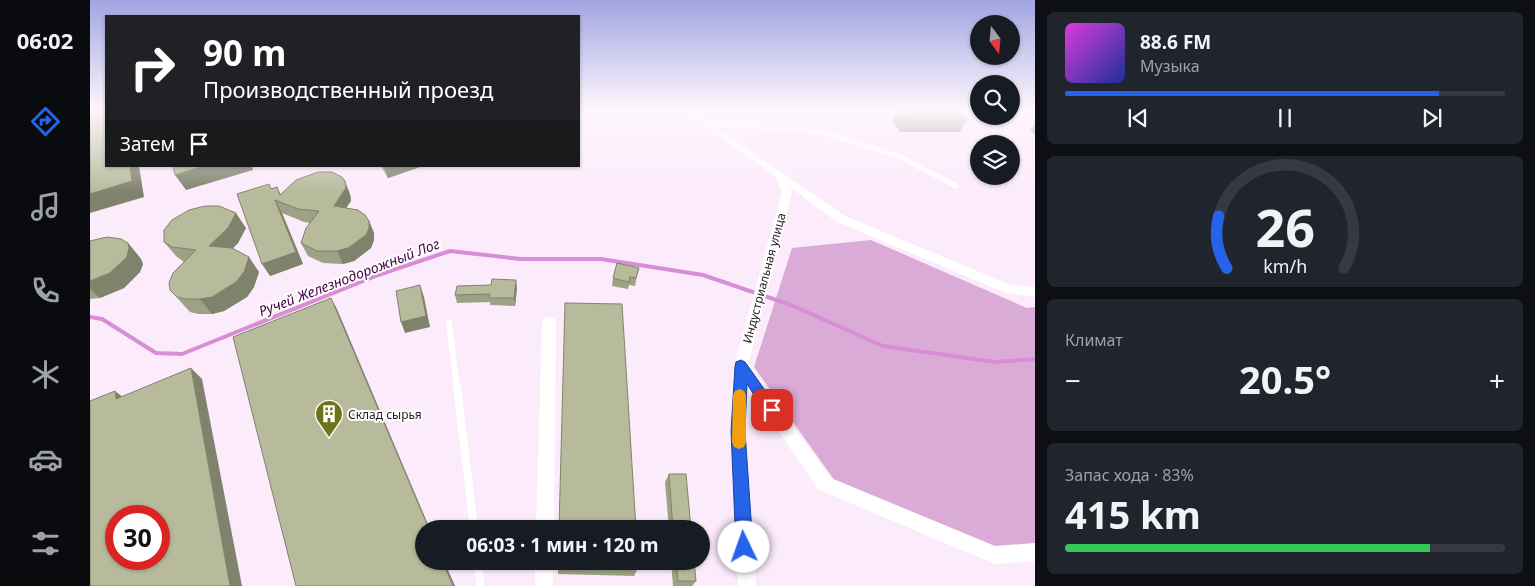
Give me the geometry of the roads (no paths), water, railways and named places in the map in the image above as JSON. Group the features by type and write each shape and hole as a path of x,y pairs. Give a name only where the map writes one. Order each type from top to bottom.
{"street":[{"path":"727,137 841,219 1010,290 1035,292"},
{"name":"Индустриальная улица","path":"747,586 738,431 741,366 788,192 780,175"},
{"path":"545,520 549,322"},
{"path":"741,366 824,484 995,555 1035,552"},
{"path":"544,570 544,586"}],"lane":[{"path":"835,137 898,156 956,186"},
{"path":"449,322 473,520"},
{"path":"479,570 481,586"}],"waterway":[{"name":"Ручей Железнодорожный Лог","path":"90,317 102,319 156,353 182,354 378,275 450,251 520,259 601,259 703,275 791,305 883,346 995,362 1035,359"}],"place":[{"name":"Склад сырья","path":"329,438"}]}
